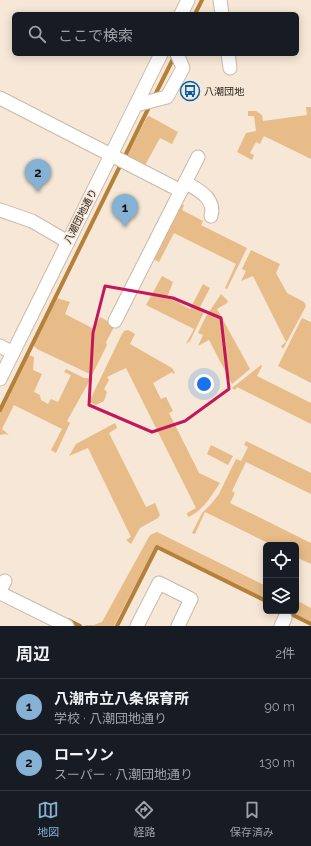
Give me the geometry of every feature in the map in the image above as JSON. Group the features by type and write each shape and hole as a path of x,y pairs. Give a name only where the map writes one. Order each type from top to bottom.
{"street":[{"path":"182,12 188,0"},
{"path":"220,0 222,12"},
{"name":"八潮団地通り","path":"0,379 160,56"},
{"path":"136,105 167,97 183,68 178,56"},
{"path":"228,56 230,68"},
{"path":"0,98 112,155 204,194 211,202 211,216"},
{"path":"115,321 198,157"},
{"path":"0,210 32,221 68,242"},
{"path":"0,346 13,352"},
{"path":"137,626 159,583 192,599 178,626"},
{"path":"0,593 67,626"}],"highlighted area":[{"path":"105,286 173,298 221,318 229,389 185,421 152,432 89,405 93,333"}],"shaded area":[{"path":"306,107 311,107 311,159 264,136 260,144 256,142 250,153 254,155 252,160 237,152 246,133 256,131 254,116 248,116 248,111 256,111 262,115 263,121 307,115"},
{"path":"149,116 178,132 172,144 160,138 143,169 126,158 147,117"},
{"path":"180,204 184,205 182,210 203,221 201,225 247,248 227,289 225,288 236,264 174,233 159,262 153,259"},
{"path":"251,250 280,264 276,273 287,293 304,302 306,306 283,349 281,346 286,342 253,276 241,281 246,271 242,269"},
{"path":"162,276 173,282 167,297 190,309 203,284 210,288 199,309 204,312 190,341 186,344 194,329 146,305"},
{"path":"221,294 228,301 217,309 250,369 232,384 209,340 198,346 203,335 198,333 205,318"},
{"path":"57,298 70,302 65,314 94,329 100,317 115,325 92,375 37,349 33,345"},
{"path":"302,318 311,322 311,383 278,366"},
{"path":"128,330 135,334 130,344 172,368 175,373 174,374 172,372 153,383 161,399 166,397 173,411 169,413 199,473 220,483 203,507 188,517 187,513 196,508 126,368 107,377 109,380 104,389 107,392 104,401 96,405 89,402 122,334 124,331"},
{"path":"28,355 34,357 33,370 42,374 34,392 40,395 41,400 48,404 51,399 58,402 71,375 64,372 66,369 84,378 91,378 67,421 70,423 56,453 51,450 62,429 14,405 2,429 9,435 0,435 0,412"},
{"path":"261,365 262,366 257,376 311,403 311,424 237,387 235,390 232,388"},
{"path":"115,423 117,428 109,433 146,507 155,503 160,515 158,518 140,528 131,544 126,540 131,537 88,448 69,456 76,444"},
{"path":"246,441 311,473 311,494 246,462 232,491 235,493 230,503 311,543 311,564 299,558 299,542 266,542 205,512 195,534 192,533 202,513 219,494 236,459 241,461 248,447 244,445"},
{"path":"211,445 233,456 228,465 207,454"},
{"path":"157,532 263,585 263,598 156,545 114,626 84,625 94,625 102,622 150,535"},
{"path":"299,602 311,608 311,622 294,614 299,614"}],"waterway":[{"path":"196,12 202,0"},
{"path":"154,97 174,56"},
{"path":"0,410 150,105"},
{"path":"117,626 157,547 263,600"},
{"path":"291,614 311,624"},
{"path":"68,620 80,626"}],"place":[{"name":"八潮団地","path":"190,91"},
{"name":"ローソン","path":"38,192"},
{"name":"八潮市立八条保育所","path":"125,227"}]}
